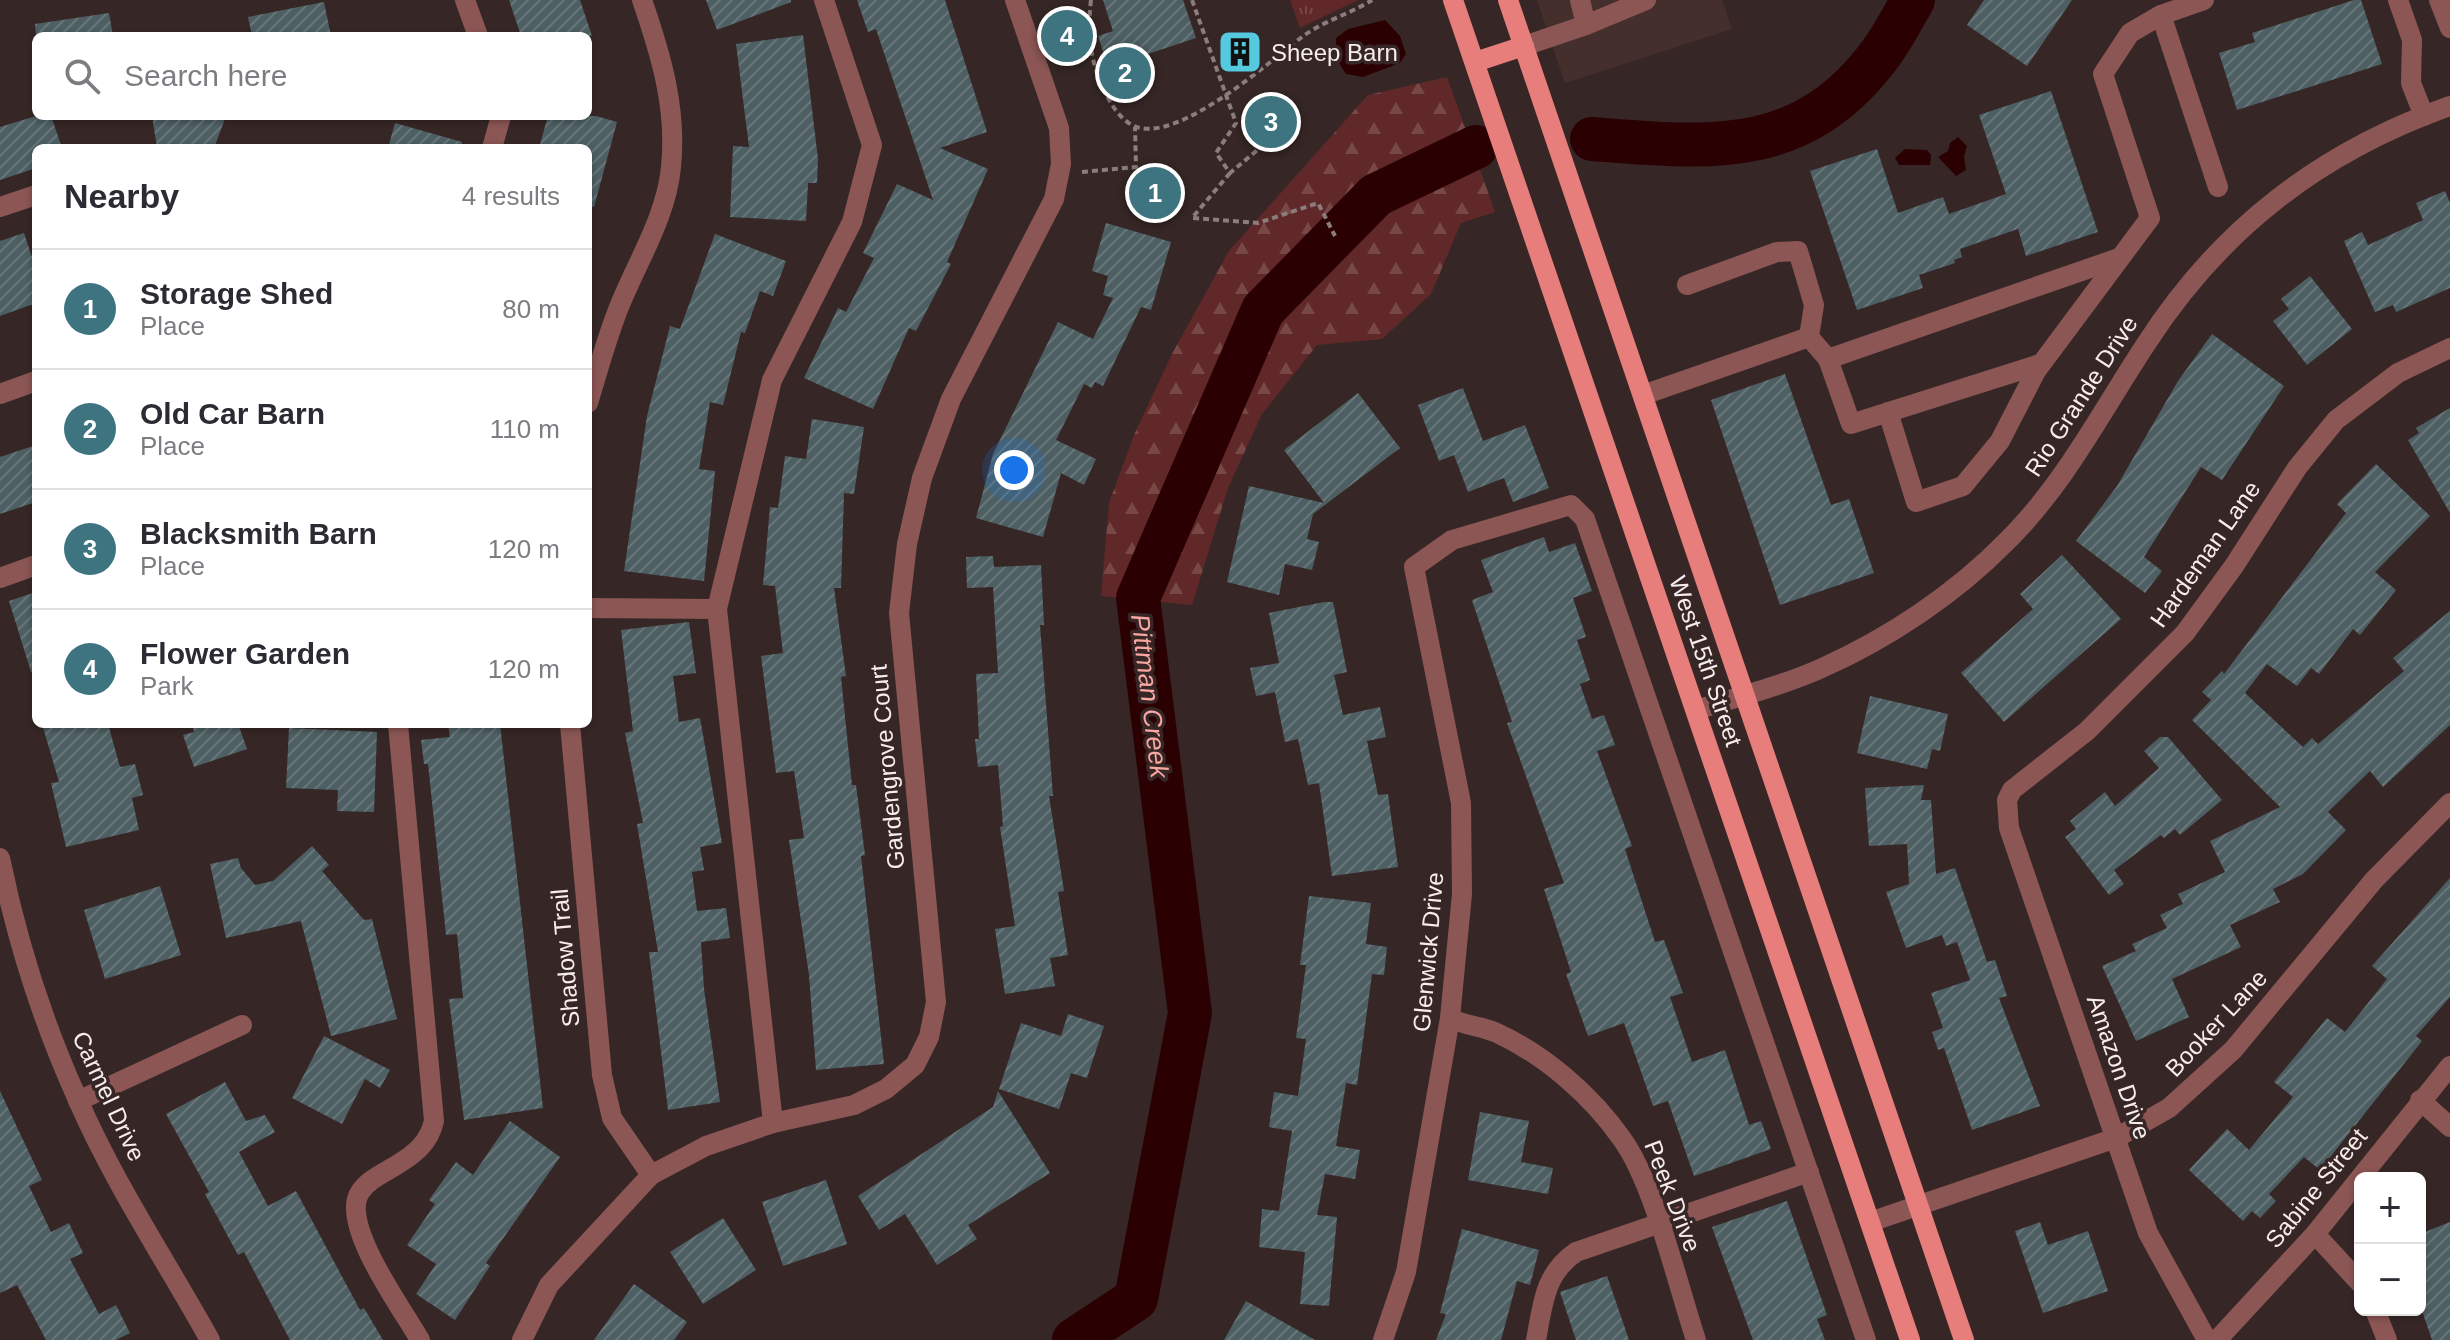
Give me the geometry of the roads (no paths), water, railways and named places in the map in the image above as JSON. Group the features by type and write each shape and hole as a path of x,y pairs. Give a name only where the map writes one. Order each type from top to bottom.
{"main road":[{"name":"West 15th Street","path":"1453,0 1910,1340"},
{"name":"West 15th Street","path":"1508,0 1964,1340"},
{"path":"1475,62 1524,46"}],"street":[{"path":"465,0 477,32"},
{"path":"592,390 616,314 659,218 671,169 672,119 665,68 642,0"},
{"path":"773,1123 717,609 772,380 852,222 872,145 824,0"},
{"name":"Gardengrove Court","path":"522,1340 549,1285 651,1175 706,1146 773,1123 854,1105 886,1089 915,1065 929,1037 936,1002 899,613 907,544 922,478 951,399 1054,199 1059,173 1059,128 1015,0"},
{"path":"1580,0 1586,25"},
{"path":"1524,46 1646,0"},
{"path":"1888,412 1916,502 1963,486 2000,441 2040,364 2150,218 2103,74 2130,33 2161,15 2204,0"},
{"path":"2398,0 2412,40 2411,83 2424,116"},
{"path":"2439,0 2450,28"},
{"path":"2161,15 2218,187"},
{"name":"Rio Grande Drive","path":"1696,710 1820,669 1878,639 1937,601 2006,542 2058,482 2104,416 2145,345 2179,296 2224,242 2262,208 2305,179 2424,116 2450,106"},
{"path":"493,144 500,120"},
{"path":"0,207 32,196"},
{"path":"1687,285 1777,252 1798,251 1814,305 1809,337 1828,359 1851,424 2040,364"},
{"path":"1828,359 2119,258"},
{"path":"1643,395 1809,337"},
{"name":"Hardeman Lane","path":"2007,800 2020,781 2087,731 2185,633 2226,578 2297,468 2336,420 2398,373 2450,348"},
{"path":"0,394 32,382"},
{"name":"Glenwick Drive","path":"1383,1340 1406,1272 1450,1018 1462,894 1461,803 1414,567 1452,540 1571,505 1585,519 1809,1172"},
{"path":"0,578 32,566"},
{"path":"592,608 717,609"},
{"path":"398,728 434,1121 431,1135 420,1149 364,1186 357,1199 355,1218 364,1242 420,1340"},
{"name":"Shadow Trail","path":"570,728 602,1075 612,1118 651,1175"},
{"name":"Amazon Drive","path":"2007,800 2009,828 2148,1233 2207,1340"},
{"name":"Booker Lane","path":"1870,1222 2116,1138 2169,1108 2218,1065 2374,880 2450,803"},
{"name":"Carmel Drive","path":"0,858 10,907 44,1017 78,1101 210,1340"},
{"name":"Peek Drive","path":"1450,1018 1495,1032 1548,1064 1594,1104 1624,1141 1657,1222 1696,1340"},
{"path":"78,1101 242,1025"},
{"name":"Sabine Street","path":"2217,1340 2315,1234 2450,1066"},
{"path":"2420,1100 2450,1127"},
{"path":"1536,1340 1547,1287 1559,1263 1576,1252 1809,1172 1866,1340"},
{"path":"2315,1234 2354,1276"},
{"path":"2377,1316 2387,1340"}],"waterway":[{"name":"Pittman Creek","path":"1592,139 1714,144 1751,140 1786,130 1819,113 1851,88 1881,53 1913,0"},
{"name":"Pittman Creek","path":"1074,1340 1136,1299 1190,1013 1138,598 1263,310 1376,195 1476,147"}],"place":[{"name":"Flower Garden","path":"1067,36"},
{"name":"Sheep Barn","path":"1240,52"},
{"name":"Old Car Barn","path":"1125,73"},
{"name":"Blacksmith Barn","path":"1271,122"},
{"name":"Storage Shed","path":"1155,193"}]}
